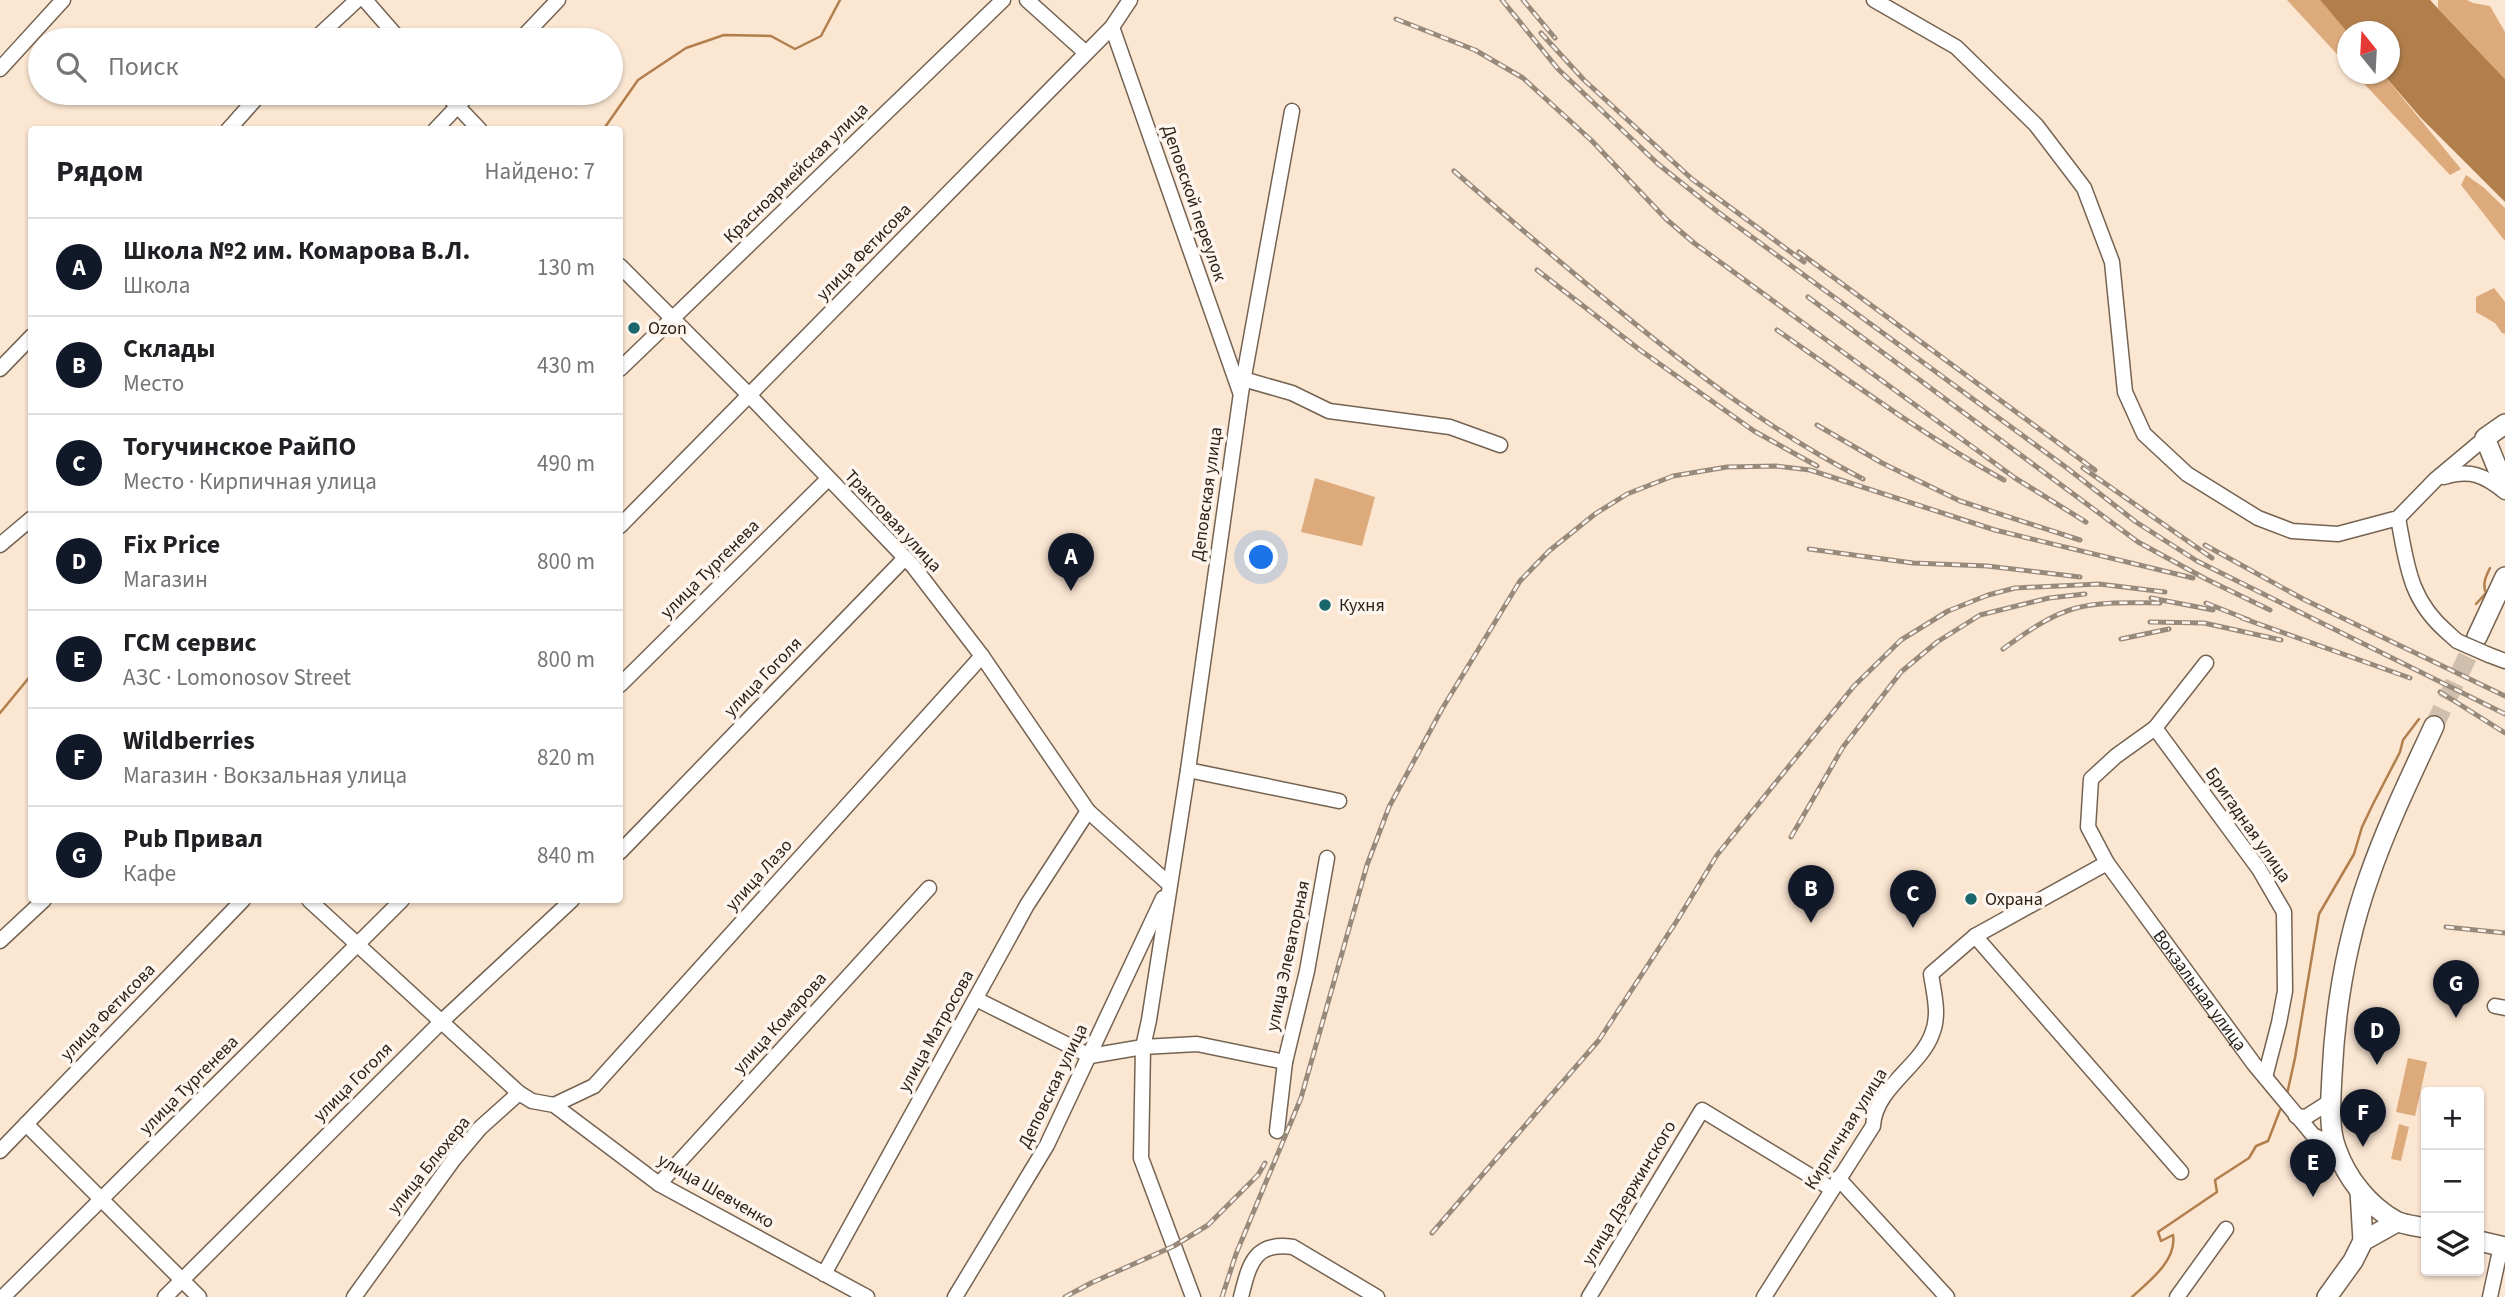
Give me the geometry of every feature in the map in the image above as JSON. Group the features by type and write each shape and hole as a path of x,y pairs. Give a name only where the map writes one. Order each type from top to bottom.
{"main road":[{"path":"2505,424 2484,438 2505,490"},
{"path":"2483,644 2505,577"},
{"path":"2483,644 2505,583"},
{"path":"2421,1227 2397,1222 2360,1191 2334,1145 2331,1101 2339,1003 2368,879 2403,794 2437,727"},
{"path":"2326,1297 2353,1261 2363,1241 2360,1191"},
{"path":"2363,1241 2397,1222"},
{"path":"2484,1242 2503,1247"}],"street":[{"path":"37,28 63,0"},
{"path":"327,28 357,0"},
{"path":"531,28 558,0"},
{"path":"1027,0 1086,53"},
{"name":"улица Фетисова","path":"623,523 1112,27 1130,0"},
{"path":"1874,0 1956,47 2036,125 2084,188 2112,262 2125,392 2144,433 2187,474 2258,519 2292,531 2338,534 2398,518 2436,479 2484,438"},
{"path":"370,2 391,28"},
{"name":"Красноармейская улица","path":"623,366 1001,2"},
{"name":"Деповской переулок","path":"1112,27 1242,386"},
{"path":"0,69 28,38"},
{"path":"232,126 250,105"},
{"path":"439,126 457,107 476,126"},
{"name":"Деповская улица","path":"1192,1297 1141,1158 1143,1047 1188,770 1242,386 1292,111"},
{"name":"Трактовая улица","path":"623,270 750,396 905,558 982,656 1088,811 1169,884"},
{"path":"0,369 28,340"},
{"path":"1242,386 1292,393 1329,411 1450,427 1500,445"},
{"path":"2436,479 2461,472 2483,478 2505,490"},
{"name":"улица Тургенева","path":"623,682 828,479"},
{"path":"2398,518 2407,566 2420,602 2458,641 2483,644 2505,661"},
{"path":"0,545 28,521"},
{"name":"улица Гоголя","path":"623,849 905,558"},
{"name":"улица Лазо","path":"554,1105 594,1086 982,656"},
{"name":"Вокзальная улица","path":"2206,663 2155,728 2116,756 2091,779 2088,827 2106,863 2265,1077 2313,1135 2334,1145"},
{"name":"Бригадная улица","path":"2155,728 2259,869 2284,912 2285,991 2265,1077"},
{"path":"1188,770 1339,801"},
{"name":"улица Матросова","path":"824,1274 1027,905 1088,811"},
{"name":"улица Элеваторная","path":"1277,1131 1285,1062 1307,971 1327,858"},
{"name":"Кирпичная улица","path":"1764,1297 1873,1126 1890,1090 1927,1045 1933,1033 1937,1012 1931,974 1975,936 2106,863"},
{"name":"Деповская улица","path":"955,1297 1047,1145 1169,884"},
{"name":"улица Комарова","path":"659,1184 929,888"},
{"path":"0,941 41,903"},
{"name":"улица Фетисова","path":"0,1151 240,903"},
{"path":"312,903 519,1093 532,1101 554,1105"},
{"name":"улица Тургенева","path":"3,1297 399,903"},
{"name":"улица Гоголя","path":"165,1297 442,1021 569,903"},
{"path":"1975,936 2181,1172"},
{"path":"976,999 1090,1056 1143,1047 1197,1044 1285,1062"},
{"name":"улица Блюхера","path":"354,1297 454,1159 480,1128 519,1093"},
{"path":"2296,1116 2306,1117 2331,1101"},
{"name":"улица Шевченко","path":"554,1105 659,1184 867,1297"},
{"name":"улица Дзержинского","path":"1589,1297 1702,1110 1835,1184"},
{"path":"26,1124 100,1201 199,1297"},
{"path":"1835,1184 1947,1297"},
{"path":"2177,1297 2226,1229"},
{"path":"1241,1297 1250,1263 1265,1249 1278,1244 1293,1247 1377,1297"},
{"path":"2490,1297 2503,1247"}],"shaded area":[{"path":"2287,0 2320,0 2338,21 2337,54"},
{"path":"2320,0 2430,0 2505,79 2505,202 2421,118 2392,84 2400,84 2400,21 2338,21"},
{"path":"2438,0 2467,0 2490,6 2505,32 2505,79 2438,8"},
{"path":"2364,84 2391,84 2461,169 2450,175"},
{"path":"2466,175 2505,208 2505,241 2461,185"},
{"path":"2494,288 2505,302 2505,334 2495,323 2476,312 2476,297"},
{"path":"1315,478 1375,497 1362,546 1301,532"},
{"path":"2408,1058 2427,1062 2415,1116 2396,1112"},
{"path":"2399,1124 2409,1127 2401,1161 2391,1159"}],"waterway":[{"path":"623,101 638,80 686,48 724,35 771,36 795,49 821,36 840,0"},
{"path":"606,126 620,105"},
{"path":"2476,604 2486,593 2484,583 2490,568"},
{"path":"0,713 28,679"},
{"path":"2287,1094 2319,914 2354,854 2362,827 2400,752 2403,740 2419,719"},
{"path":"2132,1297 2160,1270 2171,1253 2173,1235 2161,1241 2158,1232 2217,1192 2215,1180 2249,1158 2256,1146 2268,1141 2280,1110"}],"tunnel":[{"path":"2434,726 2477,637"}],"railway":[{"path":"1502,0 1558,69 1658,164 1718,212 2067,468 2136,522 2197,561 2505,714"},
{"path":"1523,0 1555,38"},
{"path":"1396,19 1475,50 1523,78 1592,141 1666,219 1694,243 2015,478 2086,522"},
{"path":"1541,33 1584,80 1692,179 1804,262"},
{"path":"1454,171 1596,292 1706,379 1798,442 1863,479"},
{"path":"1799,252 2095,470"},
{"path":"1537,270 1640,350 1754,431 1817,466"},
{"path":"1808,297 2138,542 2270,610"},
{"path":"1777,330 1917,427 2004,480"},
{"path":"1817,425 1882,463 1960,501 2080,540"},
{"path":"1222,1297 1236,1254 1301,1098 1367,865 1389,807 1442,709 1520,581 1549,551 1595,514 1627,494 1673,476 1727,467 1776,466 1810,470 1995,530 2193,578"},
{"path":"2083,468 2212,558"},
{"path":"2205,545 2303,599 2505,696"},
{"path":"1809,549 1913,563 1987,566 2080,577"},
{"path":"1432,1233 1599,1040 1717,855 1854,686 1901,640 1948,611 1988,595 2015,588 2099,584 2165,592"},
{"path":"1791,837 1843,747 1901,672 1937,642 1980,615 2049,598 2085,594"},
{"path":"2151,598 2213,610"},
{"path":"2003,649 2047,620 2076,608 2107,603 2160,603"},
{"path":"2206,603 2249,620"},
{"path":"2242,618 2410,678"},
{"path":"2150,622 2204,623 2281,640"},
{"path":"2121,639 2169,629"},
{"path":"2440,692 2505,733"},
{"path":"2446,927 2505,933"},
{"path":"1065,1297 1174,1246 1208,1225 1258,1175 1265,1163"}],"place":[{"name":"Ozon","path":"634,328"},
{"name":"Школа №2 им. Комарова В.Л.","path":"1071,591"},
{"name":"Кухня","path":"1325,605"},
{"name":"Охрана","path":"1971,899"},
{"name":"Склады","path":"1811,923"},
{"name":"Тогучинское РайПО","path":"1913,928"},
{"name":"Pub Привал","path":"2456,1018"},
{"name":"Fix Price","path":"2377,1065"},
{"name":"Wildberries","path":"2363,1147"},
{"name":"ГСМ сервис","path":"2313,1197"}]}
